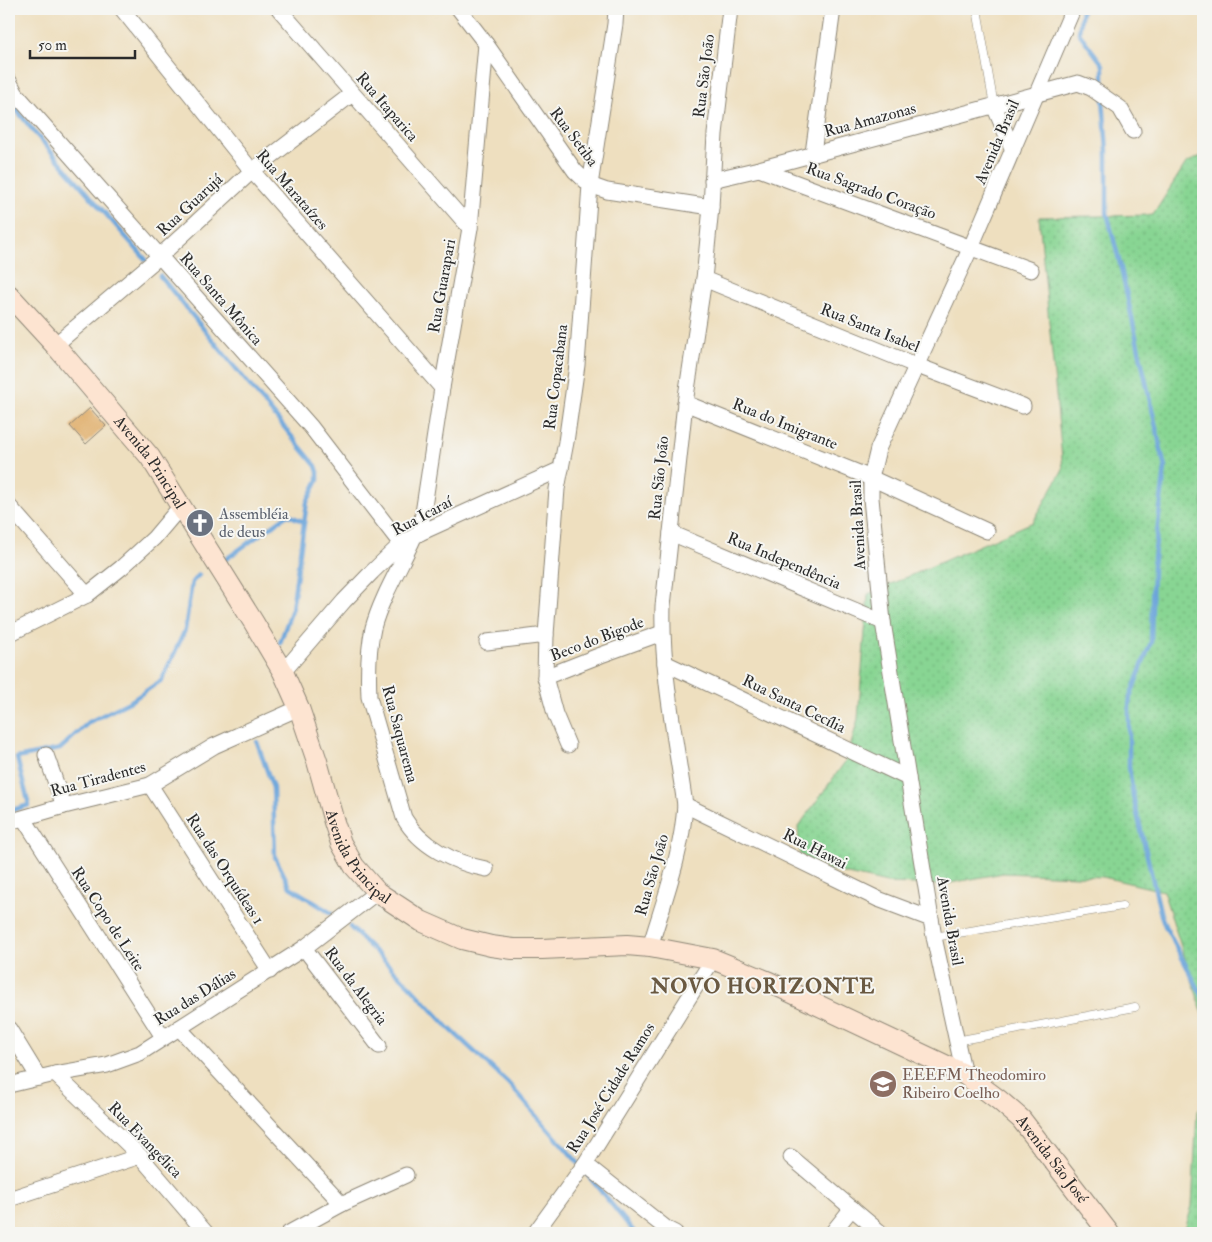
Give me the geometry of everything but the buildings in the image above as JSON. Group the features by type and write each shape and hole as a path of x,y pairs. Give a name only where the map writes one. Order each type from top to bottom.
{"street":[{"name":"Rua Marataízes","path":"122,9 252,171 442,388"},
{"name":"Rua Itaparica","path":"279,9 309,41 352,94 470,228"},
{"name":"Rua Setiba","path":"459,9 486,44 575,171 590,185 607,191 711,207"},
{"name":"Rua Copacabana","path":"568,745 555,714 545,677 546,635 557,489 577,366 590,185 616,9"},
{"name":"Rua São João","path":"650,947 680,850 684,826 685,805 662,633 663,606 685,403 704,279 711,207 715,134 730,9"},
{"path":"813,153 833,9"},
{"name":"Avenida Brasil","path":"964,1074 934,937 883,622 871,498 871,478 878,449 971,247 1073,9"},
{"name":"Rua Guarapari","path":"412,538 442,388 470,228 486,44"},
{"name":"Rua Santa Mônica","path":"9,82 16,94 412,538"},
{"name":"Rua Amazonas","path":"712,180 1078,83 1091,88 1120,108 1133,131"},
{"name":"Rua Guarujá","path":"55,345 160,256 252,171 352,94"},
{"path":"994,106 1013,150"},
{"name":"Rua Sagrado Coração","path":"759,169 1031,270"},
{"name":"Rua Santa Isabel","path":"704,279 915,366 1023,406"},
{"name":"Avenida Principal","path":"9,294 150,457 254,623 283,672 299,708 341,843 354,866 377,892 421,921 462,939 491,946 532,949 627,945 650,947 713,959 769,982 964,1074"},
{"name":"Rua do Imigrante","path":"685,403 871,478 987,531"},
{"name":"Rua Icaraí","path":"283,672 344,601 412,538 561,469"},
{"path":"9,506 87,595"},
{"path":"9,634 87,595 154,538 181,506"},
{"name":"Rua Independência","path":"671,532 883,622"},
{"name":"Rua Saquarema","path":"412,538 382,604 373,629 368,677 369,697 404,818 411,830 421,840 456,860 472,867 486,869"},
{"name":"Beco do Bigode","path":"545,677 601,654 662,633"},
{"path":"487,642 546,635"},
{"name":"Rua Santa Cecília","path":"665,663 908,778"},
{"name":"Rua Tiradentes","path":"16,821 64,806 150,785 214,746 299,708"},
{"path":"46,755 64,806"},
{"name":"Rua das Orquídeas 1","path":"150,785 270,971"},
{"name":"Rua Hawai","path":"685,805 870,896 931,919"},
{"name":"Rua Copo de Leite","path":"16,821 163,1037"},
{"name":"Rua das Dálias","path":"9,1085 55,1074 107,1065 140,1053 304,948 377,892"},
{"name":"Rua da Alegria","path":"304,948 379,1046"},
{"name":"Rua José Cidade Ramos","path":"535,1233 585,1164 713,959"},
{"path":"179,1028 342,1204"},
{"path":"9,1029 39,1078"},
{"name":"Rua Evangélica","path":"55,1074 140,1156 206,1233"},
{"name":"Avenida São José","path":"964,1074 1021,1118 1109,1233"},
{"path":"9,1199 140,1156"},
{"path":"792,1157 881,1233"},
{"path":"585,1164 667,1229 675,1233"},
{"path":"289,1233 342,1204 406,1176"},
{"path":"832,1233 852,1208"}],"lane":[{"path":"977,9 994,106"},
{"path":"934,937 1122,906"},
{"path":"956,1041 1135,1007"}],"green space":[{"path":"1203,155 1203,1014 1163,891 1103,877 1003,873 940,885 887,883 830,870 800,855 798,827 847,759 858,719 868,594 1033,522 1063,469 1039,217 1153,215 1186,163"},
{"path":"1203,1107 1203,1233 1184,1233 1192,1206 1197,1111"}],"waterway":[{"path":"1082,9 1079,33 1103,65 1103,92"},
{"path":"1103,99 1107,151 1107,213 1165,468 1153,566 1151,642 1130,697 1129,767 1133,796 1161,915 1203,997"},
{"path":"9,100 34,132 146,260"},
{"path":"160,276 316,466 318,472 318,480 307,502 292,609 280,643"},
{"path":"226,559 286,516 289,515 304,522"},
{"path":"9,811 29,805 17,758 60,749 89,722 131,701 162,680 185,630 192,582 199,575"},
{"path":"257,742 273,788 275,857 290,887 331,913"},
{"path":"350,927 411,987 449,1028 508,1083 580,1165"},
{"path":"586,1173 635,1233"}],"place":[{"name":"Assembléia de deus","path":"200,523"},
{"name":"EEEFM Theodomiro Ribeiro Coelho","path":"883,1084"}],"district":[{"name":"NOVO HORIZONTE","path":"763,986"}]}
